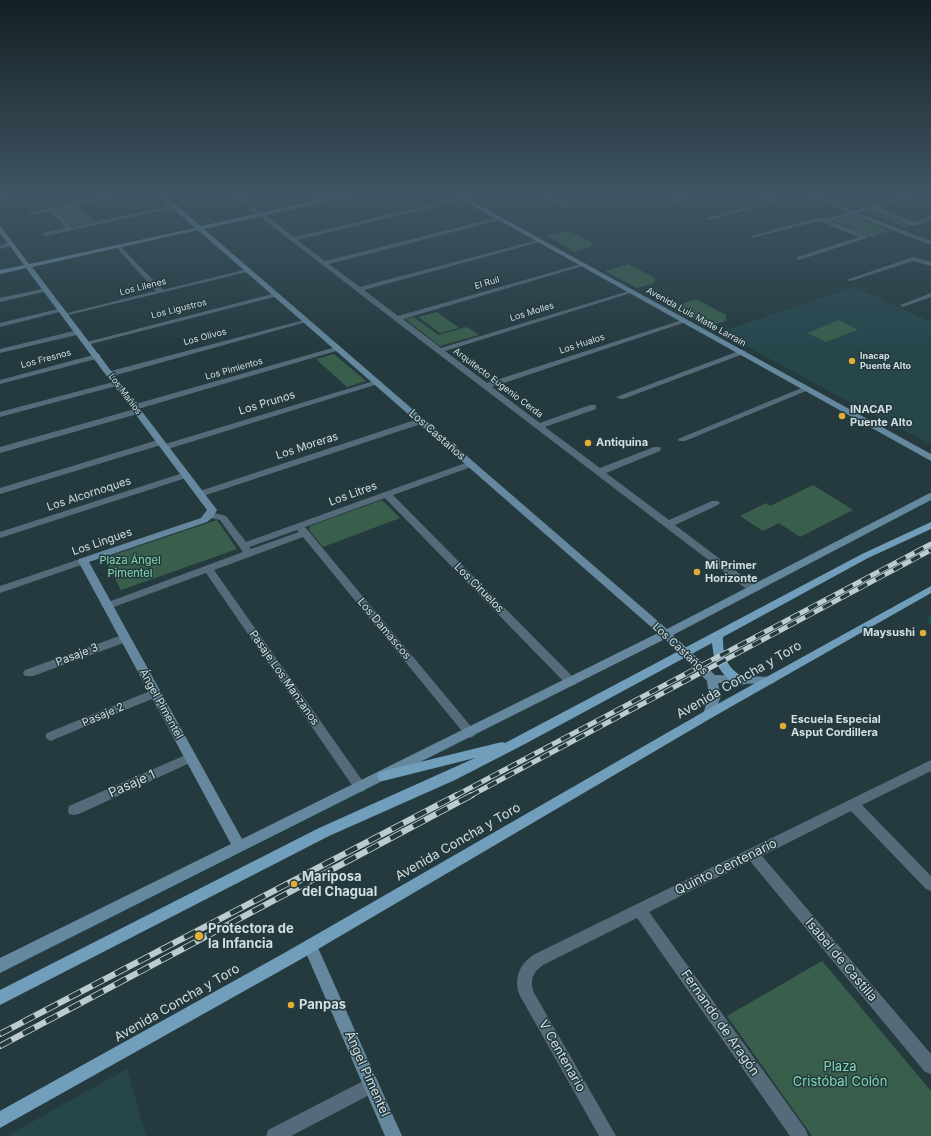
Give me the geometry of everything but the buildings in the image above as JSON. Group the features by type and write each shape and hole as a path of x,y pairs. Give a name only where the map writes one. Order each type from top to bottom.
{"main road":[{"path":"0,998 324,832 451,776 519,742 865,556 931,525"},
{"name":"Avenida Concha y Toro","path":"0,1120 74,1080 310,946 709,714 931,589"},
{"path":"718,636 717,651 721,663 733,676 741,681"},
{"path":"383,776 519,742"}],"street":[{"name":"Los Mañíos","path":"14,246 212,510 210,515"},
{"path":"0,272 118,246"},
{"path":"118,246 161,292"},
{"name":"Los Castaños","path":"220,246 686,653 712,679 715,696 709,714"},
{"name":"Arquitecto Eugenio Cerda","path":"301,246 753,588"},
{"path":"324,263 392,246"},
{"path":"358,290 521,246"},
{"name":"Avenida Luis Matte Larraín","path":"549,246 931,458"},
{"path":"799,258 837,246"},
{"path":"849,280 913,259 923,260 931,258"},
{"path":"923,260 931,264"},
{"name":"El Ruil","path":"396,318 583,265"},
{"name":"Los Lilenes","path":"0,325 161,292 248,271"},
{"path":"0,300 46,290"},
{"name":"Los Molles","path":"439,351 631,292"},
{"name":"Los Ligustros","path":"86,343 276,295"},
{"path":"904,305 931,295"},
{"name":"Los Olivos","path":"110,374 306,321"},
{"name":"Los Hualos","path":"486,386 684,321"},
{"path":"0,352 78,332"},
{"name":"Los Pimientos","path":"0,450 339,349"},
{"path":"620,397 742,353"},
{"name":"Los Fresnos","path":"0,382 97,356"},
{"path":"0,415 117,383"},
{"name":"Los Prunos","path":"0,491 377,383"},
{"path":"682,439 807,389"},
{"path":"539,426 593,407"},
{"name":"Los Moreras","path":"200,494 421,421"},
{"path":"599,472 657,449"},
{"name":"Los Litres","path":"107,606 208,568 247,550 302,530 387,494 470,464"},
{"name":"Los Alcornoques","path":"0,535 186,475"},
{"name":"Los Ciruelos","path":"387,494 571,682"},
{"path":"0,966 470,733 666,634 931,496"},
{"path":"668,524 715,503"},
{"path":"210,515 223,518 247,550"},
{"name":"Los Lingues","path":"0,590 204,520 210,515"},
{"name":"Los Damascos","path":"302,530 470,733"},
{"name":"Ángel Pimentel","path":"83,561 239,847"},
{"name":"Pasaje Los Manzanos","path":"208,568 360,787"},
{"name":"Pasaje 3","path":"29,673 124,638"},
{"name":"Los Castaños","path":"712,679 741,681 770,680"},
{"name":"Pasaje 2","path":"51,736 155,693"},
{"name":"Pasaje 1","path":"74,810 190,758"},
{"name":"Quinto Centenario","path":"525,974 528,968 538,960 931,765"},
{"path":"852,804 931,885"},
{"name":"Isabel de Castilla","path":"752,854 931,1066"},
{"name":"Fernando de Aragón","path":"639,910 800,1136"},
{"name":"Ángel Pimentel","path":"310,946 394,1136"},
{"name":"V Centenario","path":"525,974 524,980 527,994 608,1136"},
{"path":"274,1136 371,1085"}],"shaded area":[{"name":"Inacap Puente Alto","path":"854,287 931,322 931,444 881,419 720,332"},
{"path":"127,1069 146,1136 7,1136"}],"green space":[{"path":"565,246 591,246 591,247 575,252"},
{"path":"628,264 655,278 654,283 637,288 605,271"},
{"path":"696,299 726,315 726,321 709,326 673,307"},
{"path":"437,312 459,328 440,333 418,317"},
{"path":"414,317 438,335 467,327 479,335 440,346 405,319"},
{"path":"839,320 858,330 826,342 807,333"},
{"path":"334,354 366,381 347,387 316,359"},
{"path":"813,485 853,510 800,537 779,523 763,531 740,516 766,503 770,506"},
{"path":"382,500 400,518 323,547 309,530 310,526"},
{"name":"Plaza Ángel Pimentel","path":"217,520 237,549 121,590 104,558"},
{"name":"Plaza Cristóbal Colón","path":"822,961 931,1091 931,1136 812,1136 727,1016"}],"railway":[{"path":"455,796 931,544"},
{"path":"470,796 931,550"},
{"path":"0,1034 457,795"},
{"path":"0,1046 472,795"}],"place":[{"name":"Inacap Puente Alto","path":"852,361"},
{"name":"INACAP Puente Alto","path":"842,416"},
{"name":"Antiquina","path":"588,443"},
{"name":"Mi Primer Horizonte","path":"697,572"},
{"name":"Maysushi","path":"923,633"},
{"name":"Escuela Especial Asput Cordillera","path":"783,726"},
{"name":"Mariposa del Chagual","path":"294,884"},
{"name":"Protectora de la Infancia","path":"199,936"},
{"name":"Panpas","path":"291,1005"}]}
